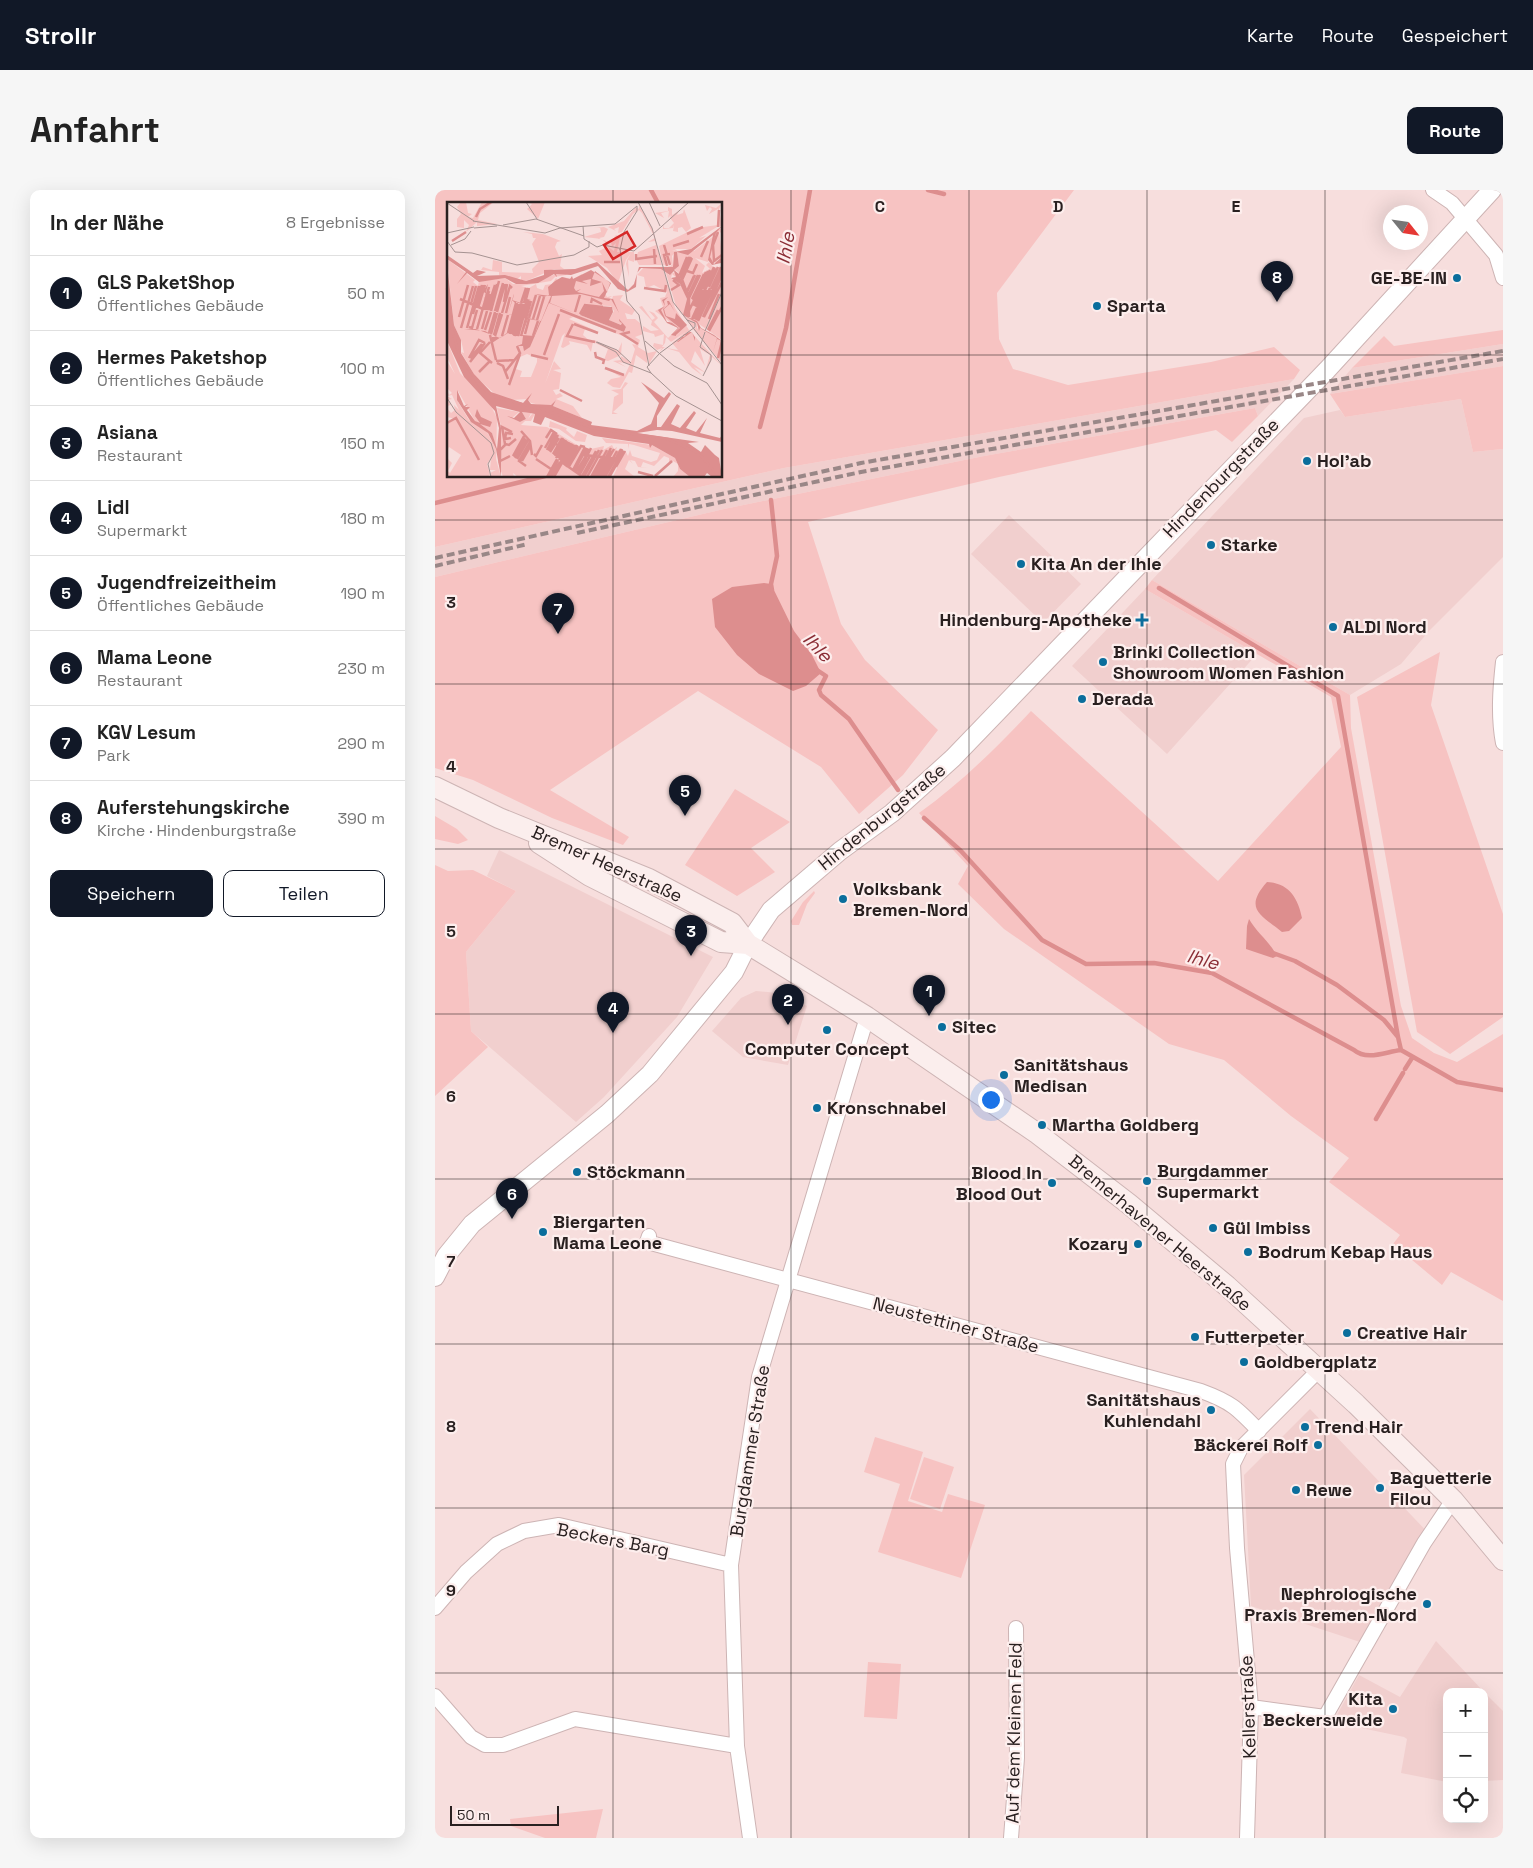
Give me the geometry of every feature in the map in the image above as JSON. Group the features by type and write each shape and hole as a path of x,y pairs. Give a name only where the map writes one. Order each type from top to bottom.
{"main road":[{"name":"Bremer Heerstraße","path":"435,787 499,818 590,876 721,942 748,944"},
{"name":"Bremerhavener Heerstraße","path":"748,944 867,1017 1038,1134 1121,1198 1227,1286 1356,1404 1453,1500 1503,1560"}],"street":[{"path":"1433,190 1452,203 1496,255 1503,278"},
{"name":"Hindenburgstraße","path":"435,1277 446,1256 472,1224 607,1114 641,1084 674,1048 734,972 748,944 771,910 840,851 892,813 953,758 1327,370 1492,190"},
{"path":"1503,662 1500,689 1500,728 1503,744"},
{"name":"Burgdammer Straße","path":"750,1838 737,1746 731,1565 759,1377 867,1017"},
{"name":"Neustettiner Straße","path":"649,1236 647,1242 1201,1391 1227,1400 1259,1431"},
{"name":"Kellerstraße","path":"1247,1838 1251,1707 1237,1548 1233,1464 1241,1448 1319,1370"},
{"path":"1251,1707 1325,1718 1425,1543 1453,1500"},
{"name":"Beckers Barg","path":"435,1608 466,1572 497,1544 524,1531 559,1525 731,1565"},
{"name":"Auf dem Kleinen Feld","path":"1011,1838 1017,1758 1016,1628"},
{"path":"435,1696 471,1737 485,1744 503,1745 575,1719 737,1746"}],"shaded area":[{"path":"435,190 1074,190 997,293 999,339 1013,369 1068,385 1211,362 1274,347 1300,370 1294,379 784,468 435,547"},
{"path":"1503,330 1503,344 1352,368 1384,336 1394,346"},
{"path":"1503,344 1503,366 1330,394 1352,368"},
{"path":"1503,366 1503,449 1473,452 1461,399 1345,417 1330,394"},
{"path":"1294,379 1258,416 1255,408 984,456 724,509 435,577 435,547 784,468"},
{"path":"1461,399 1473,452 1503,449 1503,557 1429,631 1401,664 1350,695 1152,580 1304,418 1340,410 1345,417"},
{"path":"1255,408 1258,416 1232,442 1216,430 999,477 808,522 841,624 865,660 938,730 903,775 859,814 821,767 698,691 550,790 629,837 623,845 552,818 473,780 435,768 435,577 724,509 984,456"},
{"name":"Kita An der Ihle","path":"1009,515 1081,584 1043,623 971,554"},
{"path":"1152,580 1350,695 1351,728 1401,1006 1412,1038 1434,1053 1457,1062 1503,1034 1503,1301 1451,1272 1442,1285 1393,1244 1400,1235 1329,1182 1349,1158 1291,1116 1224,1060 1169,1044 1004,929 958,884 968,866 919,813 978,765 1031,711 1218,881 1341,747 1331,697 1145,589"},
{"path":"764,583 771,584 794,631 812,655 821,673 806,686 793,691 759,674 737,655 715,627 712,599 732,587"},
{"path":"1145,589 1257,654 1167,754 1072,666"},
{"path":"1440,652 1431,705 1503,914 1503,1017 1450,1054 1417,1032 1357,697"},
{"path":"735,789 790,822 751,848 775,872 737,896 685,865"},
{"path":"435,816 457,829 468,840 458,844 435,839"},
{"path":"499,850 713,957 677,1017 604,1097 576,1122 471,1031 466,952 516,891 487,876"},
{"path":"435,865 448,871 473,870 516,891 466,952 471,1031 488,1047 435,1096"},
{"path":"1267,882 1281,885 1287,889 1298,904 1302,918 1289,931 1282,932 1258,911 1256,899"},
{"path":"814,891 815,893 807,904 799,925 792,925 791,921 803,902"},
{"path":"1249,919 1277,956 1273,958 1246,949"},
{"path":"756,991 778,993 807,1006 788,1065 743,1057 712,1031 741,998"},
{"path":"1310,1409 1434,1539 1363,1643 1251,1606 1244,1475"},
{"path":"875,1437 923,1452 908,1501 942,1512 948,1494 985,1505 961,1578 878,1552 900,1484 864,1472"},
{"path":"924,1457 954,1467 940,1509 910,1499"},
{"name":"Kita Beckersweide","path":"1436,1641 1480,1688 1443,1688 1443,1781 1401,1773 1407,1739 1404,1737 1333,1722 1359,1675 1400,1697"},
{"path":"868,1662 901,1664 897,1719 864,1717"},
{"path":"1488,1696 1503,1711 1503,1780 1488,1781"},
{"path":"603,1809 596,1838 545,1838 511,1826 510,1819"}],"waterway":[{"path":"651,190 657,202"},
{"name":"Ihle","path":"760,427 786,328 810,190"},
{"path":"928,190 944,194"},
{"path":"435,503 537,478"},
{"name":"Ihle","path":"771,500 777,556 771,584 772,590"},
{"path":"1159,588 1338,696 1398,1037"},
{"name":"Ihle","path":"817,670 826,676 819,690 821,695 849,719 898,790"},
{"name":"Ihle","path":"924,818 961,851 1042,940 1086,964 1154,963 1212,973 1359,1053 1376,1055 1401,1050 1457,1082 1503,1090"},
{"path":"1273,953 1295,961 1337,985 1384,1020 1398,1037 1401,1050"},
{"path":"1405,1069 1412,1058"},
{"path":"1376,1119 1403,1073"}],"railway":[{"path":"435,558 861,463 1503,351"},
{"path":"577,533 861,472 1503,359"},
{"path":"435,566 528,544"}],"place":[{"name":"GE-BE-IN","path":"1457,278"},
{"name":"Auferstehungskirche","path":"1277,302"},
{"name":"Sparta","path":"1097,306"},
{"name":"Hol'ab","path":"1307,461"},
{"name":"Starke","path":"1211,545"},
{"name":"Kita An der Ihle","path":"1021,564"},
{"name":"Hindenburg-Apotheke","path":"1142,620"},
{"name":"ALDI Nord","path":"1333,627"},
{"name":"KGV Lesum","path":"558,634"},
{"name":"Brinki Collection Showroom Women Fashion","path":"1103,662"},
{"name":"Derada","path":"1082,699"},
{"name":"Jugendfreizeitheim","path":"685,816"},
{"name":"Volksbank Bremen-Nord","path":"843,899"},
{"name":"Asiana","path":"691,956"},
{"name":"GLS PaketShop","path":"929,1016"},
{"name":"Hermes Paketshop","path":"788,1025"},
{"name":"Sitec","path":"942,1027"},
{"name":"Computer Concept","path":"827,1030"},
{"name":"Lidl","path":"613,1033"},
{"name":"Sanitätshaus Medisan","path":"1004,1075"},
{"name":"Kronschnabel","path":"817,1108"},
{"name":"Martha Goldberg","path":"1042,1125"},
{"name":"Stöckmann","path":"577,1172"},
{"name":"Burgdammer Supermarkt","path":"1147,1181"},
{"name":"Blood In Blood Out","path":"1052,1183"},
{"name":"Mama Leone","path":"512,1219"},
{"name":"Gül Imbiss","path":"1213,1228"},
{"name":"Biergarten Mama Leone","path":"543,1232"},
{"name":"Kozary","path":"1138,1244"},
{"name":"Bodrum Kebap Haus","path":"1248,1252"},
{"name":"Creative Hair","path":"1347,1333"},
{"name":"Futterpeter","path":"1195,1337"},
{"name":"Goldbergplatz","path":"1244,1362"},
{"name":"Sanitätshaus Kuhlendahl","path":"1211,1410"},
{"name":"Trend Hair","path":"1305,1427"},
{"name":"Bäckerei Rolf","path":"1318,1445"},
{"name":"Baguetterie Filou","path":"1380,1488"},
{"name":"Rewe","path":"1296,1490"},
{"name":"Nephrologische Praxis Bremen-Nord","path":"1427,1604"},
{"name":"Kita Beckersweide","path":"1393,1709"}]}
